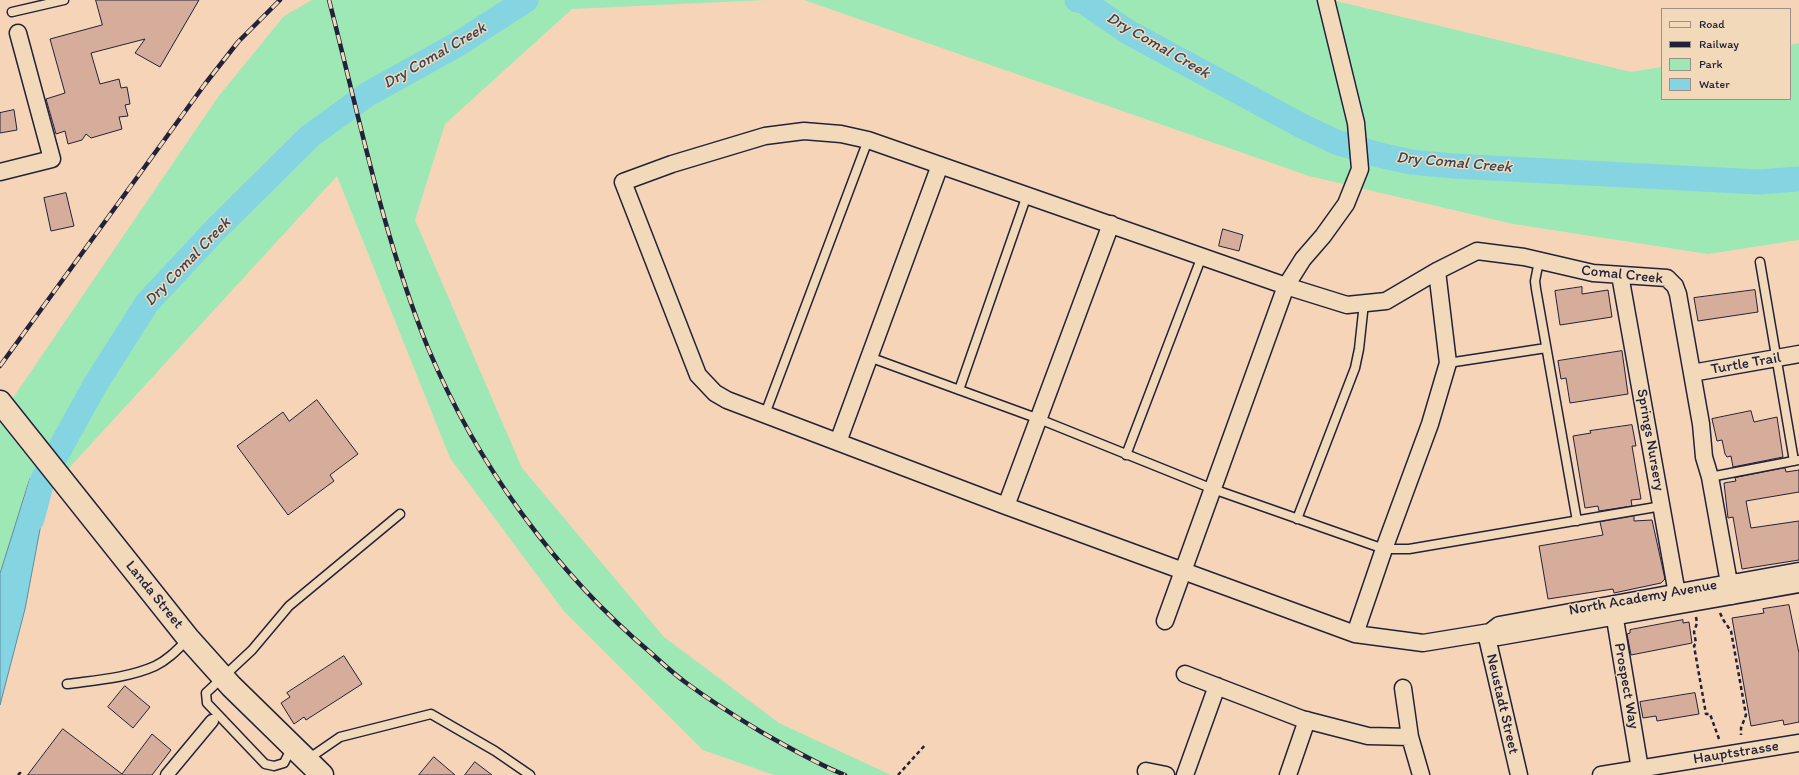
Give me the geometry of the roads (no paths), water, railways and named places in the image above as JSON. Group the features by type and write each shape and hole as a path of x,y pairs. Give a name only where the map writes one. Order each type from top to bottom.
{"main road":[{"name":"Landa Street","path":"4,407 188,638 306,764"}],"street":[{"path":"1165,621 1286,286 1303,259 1346,204 1360,169 1356,122 1326,0"},
{"path":"0,172 52,159 18,33"},
{"name":"Comal Creek","path":"765,414 727,400 715,393 698,375 623,182 672,164 765,136 804,131 840,134 868,140 1286,286 1347,305 1386,301 1437,271 1477,250 1531,259 1593,274 1667,278 1673,282 1678,294 1692,373"},
{"path":"838,442 940,165"},
{"path":"1006,506 1111,224"},
{"path":"1355,634 1384,549 1430,424 1448,363 1437,271"},
{"name":"Springs Nursery","path":"1620,275 1678,599"},
{"name":"Turtle Trail","path":"1692,373 1799,354"},
{"path":"1692,373 1701,424 1704,457 1710,477 1731,589"},
{"name":"North Academy Avenue","path":"765,414 1006,506 1355,634 1423,643 1488,633 1499,625 1613,610 1731,589 1799,583"},
{"name":"Prospect Way","path":"1613,610 1640,769"},
{"name":"Neustadt Street","path":"1488,633 1518,775"},
{"path":"1185,674 1307,720 1368,736 1410,737"},
{"path":"1185,775 1217,686"},
{"path":"1403,688 1410,737 1421,775"},
{"path":"1288,775 1307,720"},
{"path":"167,775 212,721"},
{"name":"Hauptstrasse","path":"1601,775 1799,743"},
{"path":"1146,771 1166,775"}],"lane":[{"path":"12,12 40,3 64,0"},
{"path":"765,414 868,140"},
{"path":"958,390 1027,195"},
{"path":"1126,455 1202,256"},
{"path":"1531,259 1578,521"},
{"path":"1710,477 1797,461 1776,358 1760,262"},
{"path":"1297,519 1355,368 1359,349 1364,303"},
{"path":"1448,363 1546,348"},
{"path":"870,357 1039,419 1213,489 1384,549 1409,549 1662,506"},
{"path":"400,514 289,606 252,650 222,676 206,693 207,703 265,764 274,766 284,763 306,764 340,737 431,714 495,751 530,775"},
{"path":"67,684 126,675 155,666 174,654 188,638"}],"water":[{"path":"30,479 47,492 25,609 0,705 0,574"}],"waterway":[{"name":"Dry Comal Creek","path":"32,519 42,481 95,385 147,303 215,230 310,136 368,94 458,44 526,0"},
{"name":"Dry Comal Creek","path":"1077,0 1083,1 1128,32 1302,126 1336,142 1379,155 1411,162 1453,166 1759,182 1799,179"}],"railway":[{"path":"0,366 205,84 238,42 280,0"},
{"path":"329,0 373,176 412,306 447,391 495,474 522,514 551,552 583,588 616,622 668,668 703,695 758,730 812,760 845,775"}]}
